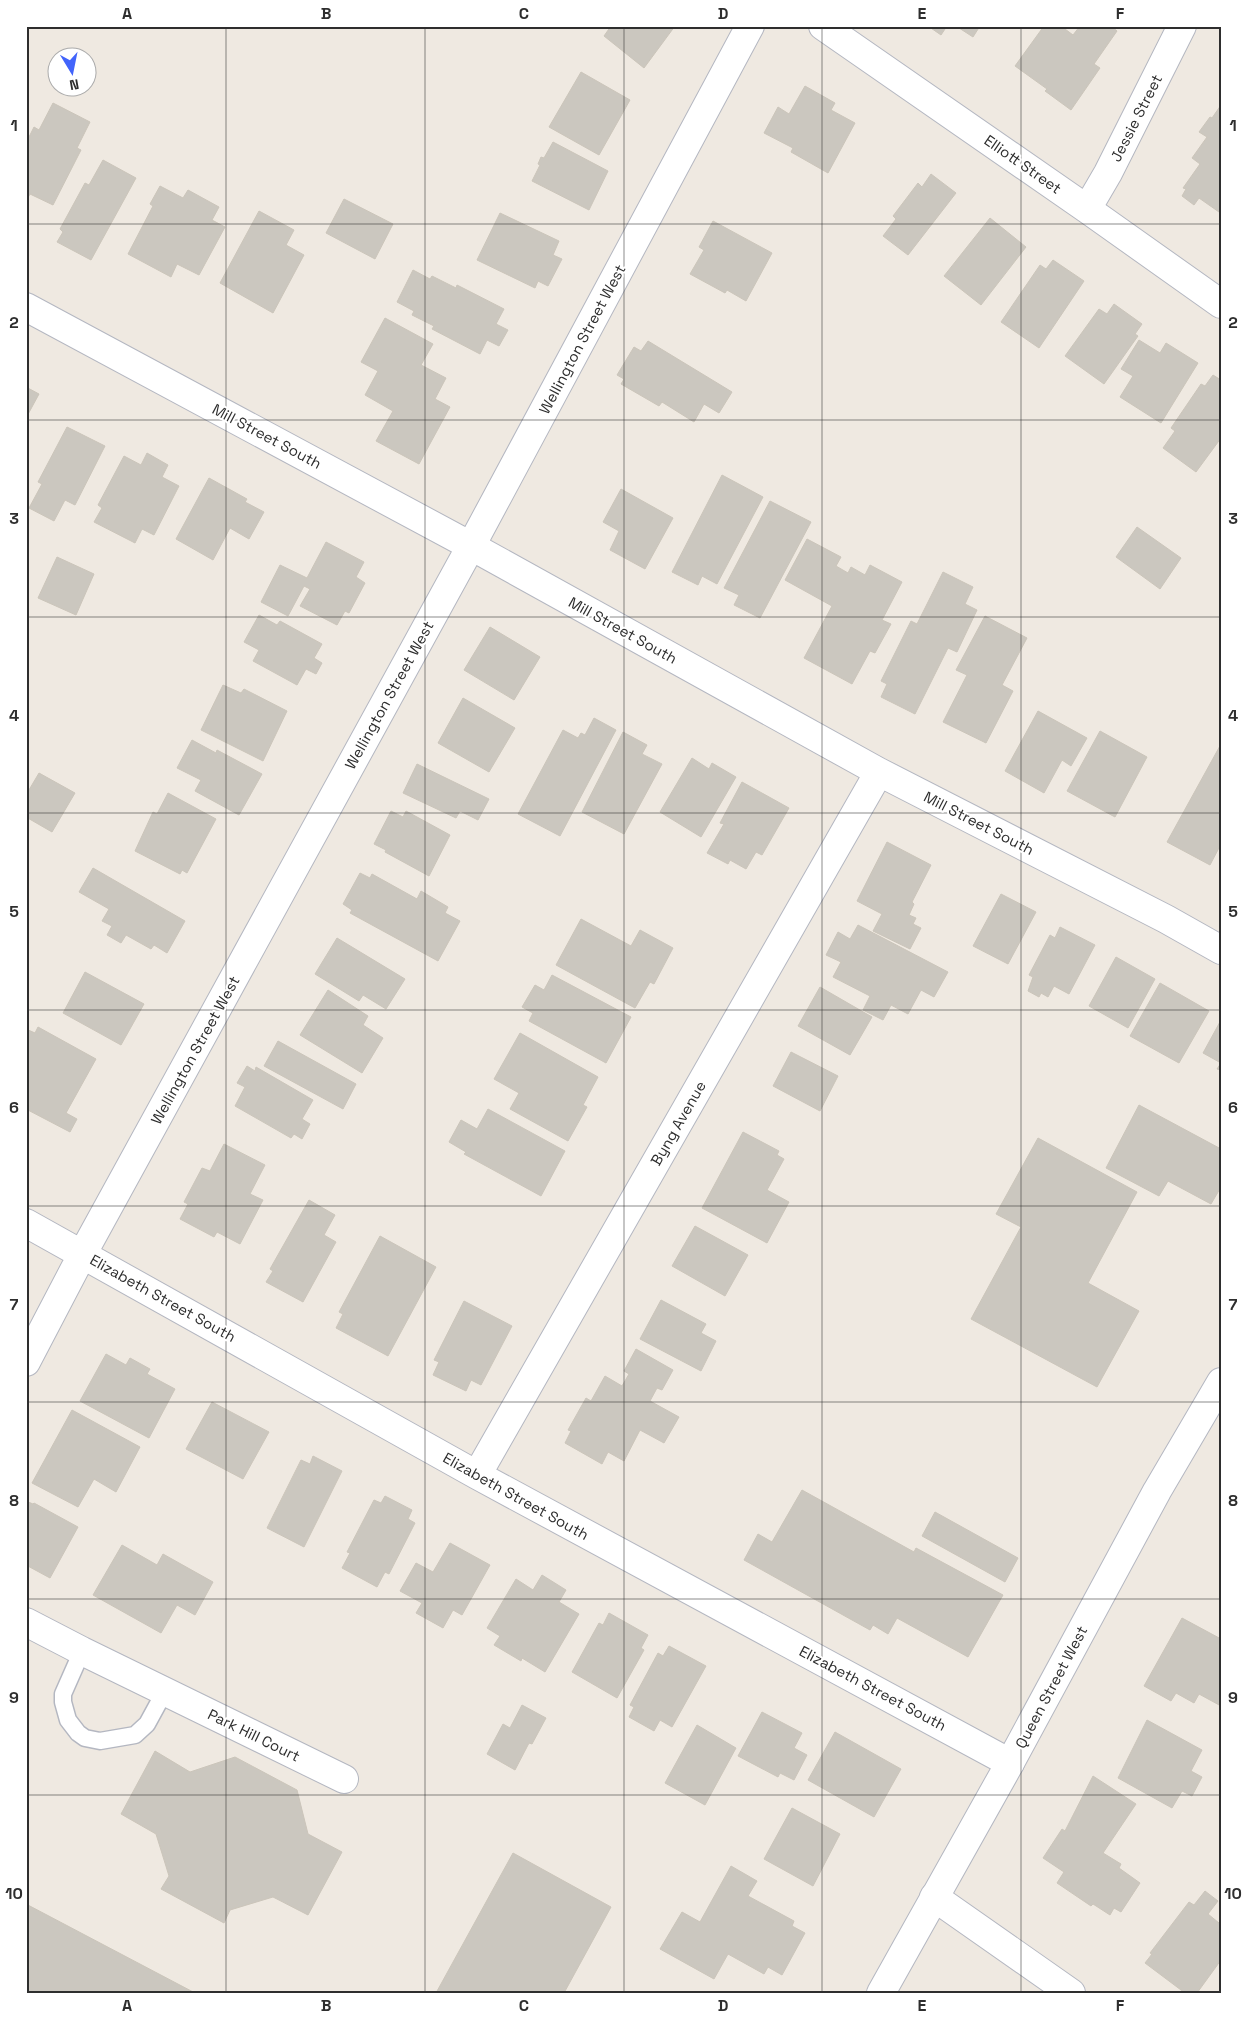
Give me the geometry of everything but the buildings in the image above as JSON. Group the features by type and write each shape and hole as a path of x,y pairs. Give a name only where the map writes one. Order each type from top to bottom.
{"street":[{"name":"Wellington Street West","path":"26,1362 83,1253 470,546 750,26"},
{"name":"Elliott Street","path":"823,26 1221,304"},
{"name":"Jessie Street","path":"1087,209 1108,173 1182,26"},
{"name":"Mill Street South","path":"26,307 470,546 879,772 1166,919 1221,950"},
{"name":"Byng Avenue","path":"477,1475 879,772"},
{"name":"Elizabeth Street South","path":"26,1223 83,1253 477,1475 1010,1763"},
{"name":"Queen Street West","path":"881,1993 1010,1763 1157,1491 1221,1382"},
{"name":"Park Hill Court","path":"26,1622 344,1779"},
{"path":"934,1897 1072,1993"}],"lane":[{"path":"82,1651 63,1694 63,1702 68,1720 78,1733 85,1738 100,1741 134,1735 147,1724 165,1691"}]}
